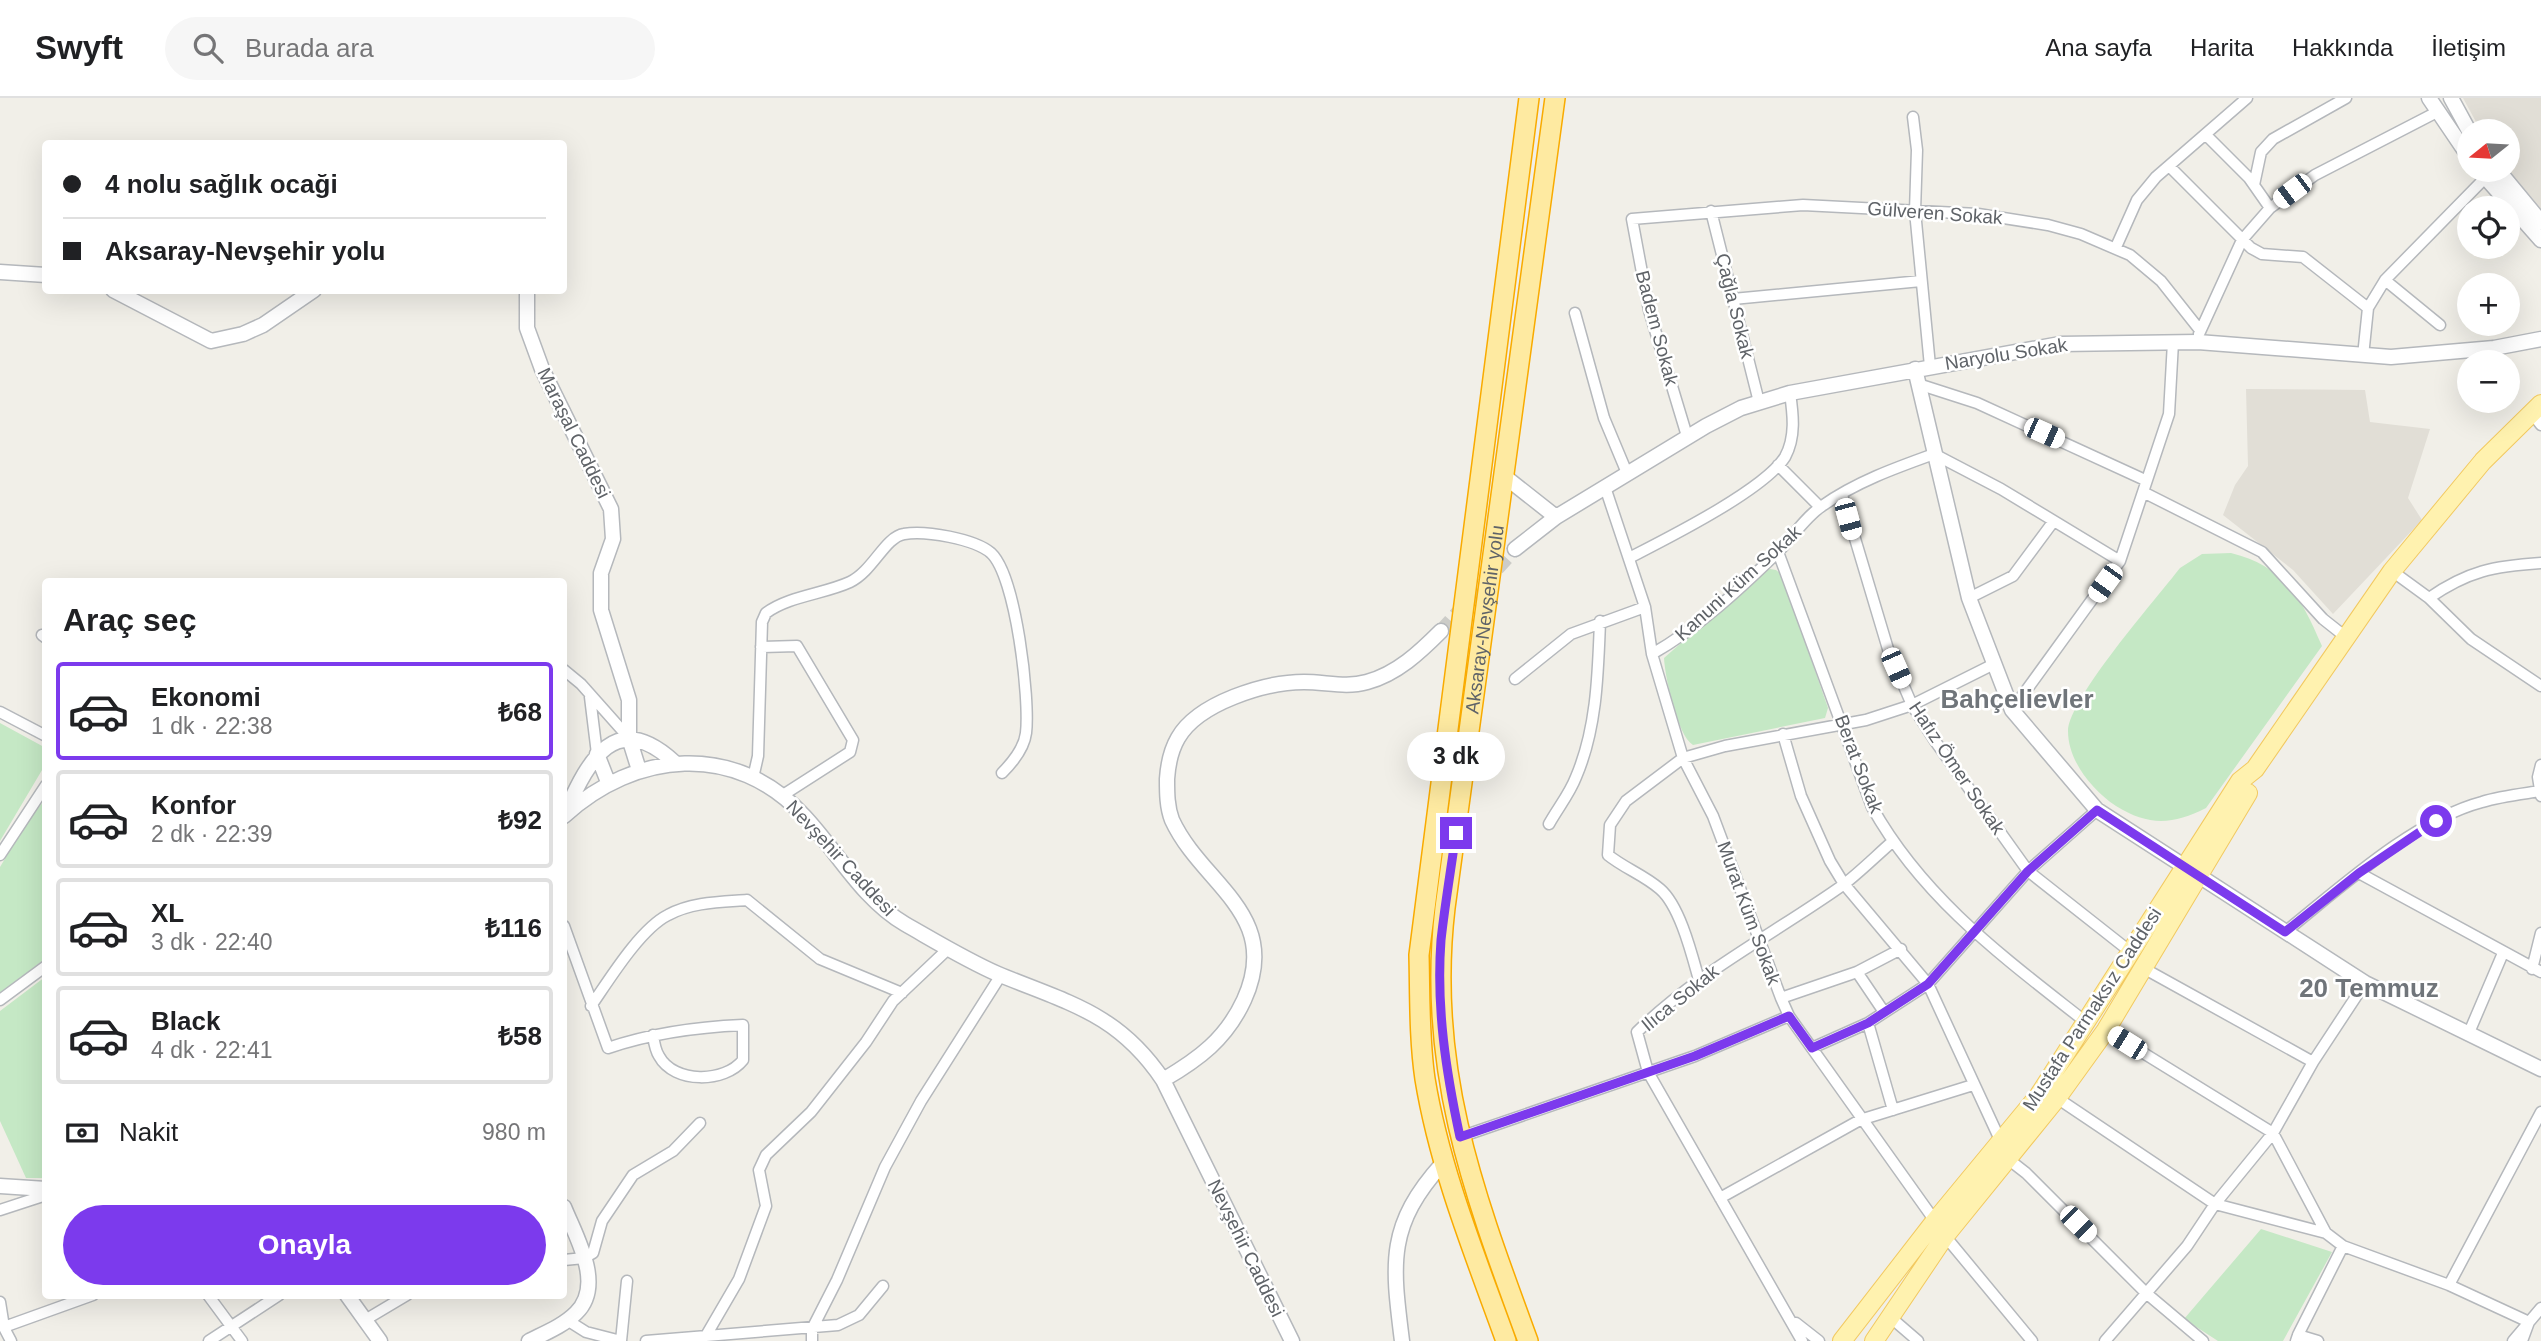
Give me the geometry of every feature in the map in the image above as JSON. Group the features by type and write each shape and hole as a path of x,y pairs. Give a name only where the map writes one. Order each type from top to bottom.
{"highway":[{"name":"Aksaray-Nevşehir yolu","path":"1506,1341 1443,1163 1425,1077 1419,955 1529,98"},
{"name":"Aksaray-Nevşehir yolu","path":"1528,1341 1483,1218 1460,1137 1444,1049 1441,941 1555,98"}],"main road":[{"name":"Mustafa Parmaksız Caddesi","path":"1874,1341 1940,1228 2001,1142 2039,1095 2132,953 2250,789 2255,769 2392,572 2483,461 2538,414"},
{"name":"Mustafa Parmaksız Caddesi","path":"1842,1341 1940,1228 2008,1159 2057,1098 2106,1030 2145,969 2190,871"}],"street":[{"path":"2116,247 2137,200 2247,98"},
{"path":"2254,185 2261,152 2273,139 2346,98"},
{"path":"2429,98 2457,140"},
{"path":"2451,98 2462,119"},
{"path":"2199,335 2242,240 2270,208 2315,175 2437,112"},
{"path":"1913,117 1917,150 1915,211 1921,281 1921,373 1934,454 1969,598 2012,710 2097,810 2365,984 2541,1069"},
{"path":"2206,135 2254,185 2270,208"},
{"path":"2170,167 2242,240 2262,254 2303,257 2368,308"},
{"path":"2363,356 2368,308 2385,280 2475,182"},
{"path":"2489,182 2541,240"},
{"path":"2508,182 2541,222"},
{"name":"Gülveren Sokak","path":"1632,219 1803,205 2011,218 2070,231 2116,247 2142,264 2161,281 2199,335"},
{"name":"Çağla Sokak","path":"1711,211 1759,402"},
{"name":"Badem Sokak","path":"1632,219 1649,310 1687,436"},
{"path":"0,272 42,275"},
{"path":"2385,280 2440,325"},
{"path":"1733,299 1921,281"},
{"path":"121,294 211,341 226,339 263,325 308,294"},
{"name":"Maraşal Caddesi","path":"527,294 527,328 542,369 611,509 614,539 601,573 601,610 629,700 629,738 639,770"},
{"path":"1575,313 1604,418 1627,473"},
{"name":"Naryolu Sokak","path":"1515,549 1556,517 1687,436 1759,402 1790,393 1921,373 2048,345 2173,342 2199,335 2363,356 2422,356 2541,339"},
{"path":"2012,710 2120,561 2169,414 2173,342"},
{"path":"1921,373 1977,403 2145,480"},
{"path":"1630,557 1673,536 1765,480 1786,455 1794,423 1790,393"},
{"path":"1934,454 2001,489 2120,561"},
{"name":"Kanuni Küm Sokak","path":"1652,653 1674,642 1778,552 1820,507 1879,474 1934,454"},
{"path":"1778,465 1820,507"},
{"path":"1504,476 1556,517"},
{"name":"Murat Küm Sokak","path":"1605,487 1645,607 1652,653 1684,758 1713,816 1757,940 1789,1016 1860,1120 1940,1228 2032,1341"},
{"path":"2143,492 2262,552 2323,619 2347,638"},
{"name":"Hafız Ömer Sokak","path":"1842,495 1888,649 1912,705 2028,871 2132,953"},
{"path":"1969,598 2013,576 2053,522"},
{"path":"753,778 758,757 762,622 765,613 851,581 871,568 892,539 905,534 962,539 991,553 1006,577 1014,609 1025,700 1026,735 1015,760 1002,773"},
{"name":"Berat Sokak","path":"1778,552 1843,722 1872,807 1892,842 1971,932 2087,1023"},
{"path":"2429,598 2458,579 2503,566 2541,563"},
{"path":"2392,572 2429,598 2471,639 2541,685"},
{"path":"1514,680 1572,634 1600,621 1645,607"},
{"path":"1549,824 1576,779 1588,746 1597,681 1600,621"},
{"path":"1163,1080 1204,1055 1228,1029 1248,992 1254,974 1255,954 1243,914 1172,821 1167,795 1167,773 1170,756 1180,735 1194,717 1206,709 1276,685 1307,682 1352,684 1381,676 1410,660 1441,631"},
{"path":"761,647 797,646 853,740 850,752 783,795"},
{"path":"1699,981 1680,921 1661,889 1608,855 1610,825 1626,802 1684,758 1783,734 1866,720 1912,705 1994,664"},
{"path":"567,672 581,684 629,738 597,754 585,769 567,808"},
{"path":"590,697 597,754 608,782"},
{"path":"0,712 42,734"},
{"path":"1783,734 1801,796 1830,861 1844,884 1928,984 2001,1142"},
{"name":"Nevşehir Caddesi","path":"629,738 654,746 674,762"},
{"name":"Nevşehir Caddesi","path":"567,813 608,782 639,770 674,762 753,778 783,795 885,911 1002,975 1084,1007 1110,1022 1141,1050 1163,1080 1292,1341"},
{"path":"2285,932 2359,873 2436,821 2482,802 2540,793 2541,765"},
{"path":"0,855 42,792"},
{"path":"1812,1048 1868,1023 1928,984 1971,932 2028,871 2097,810"},
{"name":"Ilıca Sokak","path":"1647,1072 1637,1032 1656,1013 1757,940 1844,884 1892,842"},
{"path":"2359,873 2537,971 2541,933"},
{"path":"591,1006 630,950 666,915 706,902 747,900 820,960 902,993"},
{"path":"567,935 608,1048 653,1035 743,1025 743,1060 730,1071 697,1077 665,1064 659,1057 653,1035"},
{"path":"707,1334 739,1279 766,1206 759,1170 766,1155 811,1112 866,1042 893,1001 949,948"},
{"path":"1781,998 1857,972 1901,949"},
{"path":"2468,1035 2502,953"},
{"path":"0,1000 42,969"},
{"path":"2145,969 2313,1062"},
{"path":"1857,972 1884,1012"},
{"path":"812,1341 813,1329 900,1139 1002,975"},
{"path":"2105,1341 2186,1246 2215,1204 2273,1133 2313,1062 2365,984"},
{"path":"1460,1137 1647,1072 1789,1016"},
{"path":"1868,1023 1893,1110"},
{"path":"2106,1030 2273,1133 2326,1233"},
{"path":"1647,1072 1802,1341"},
{"path":"1720,1198 1860,1120 1973,1085"},
{"path":"2057,1098 2215,1204 2326,1233 2343,1246 2449,1286 2529,1322"},
{"path":"2449,1286 2541,1112"},
{"path":"567,1260 584,1258 596,1250 601,1221 633,1175 673,1152 700,1123"},
{"path":"2008,1159 2026,1172 2146,1293 2199,1340"},
{"path":"1402,1341 1394,1284 1401,1230 1414,1198 1443,1163"},
{"path":"0,1186 42,1189"},
{"path":"0,1210 42,1196"},
{"path":"529,1341 567,1320 583,1305 587,1296 589,1282 584,1258 567,1215"},
{"path":"2318,1341 2297,1338 2343,1246"},
{"path":"567,1320 586,1332 621,1341 626,1281"},
{"path":"646,1341 707,1334 813,1329 850,1321 866,1309 883,1286"},
{"path":"2,1324 80,1299"},
{"path":"211,1299 242,1341"},
{"path":"209,1341 273,1299"},
{"path":"350,1299 380,1341"},
{"path":"365,1320 400,1299"},
{"path":"0,1302 2,1324 11,1341"},
{"path":"2512,1341 2541,1308"},
{"path":"1889,1315 1918,1341"},
{"path":"1791,1319 1819,1341"},
{"path":"2522,1341 2529,1322"}],"shaded area":[{"path":"2463,98 2541,98 2541,210 2516,182 2520,182 2520,119 2474,119"},
{"path":"2246,389 2365,390 2370,422 2430,429 2408,498 2422,520 2333,614 2293,570 2223,515 2235,485 2248,466"}],"green space":[{"path":"2231,553 2265,567 2289,587 2307,613 2322,646 2206,808 2183,818 2161,821 2128,813 2098,792 2077,764 2069,742 2068,731 2072,716 2098,673 2180,568 2202,554"},
{"path":"1770,569 1782,575 1828,708 1825,718 1693,745 1687,739 1677,718 1669,691 1664,658 1762,572"},
{"path":"0,723 42,746 42,770 0,841"},
{"path":"42,803 42,961 0,993 0,867 30,817"},
{"path":"42,979 42,1178 26,1178 0,1121 0,1011"},
{"path":"2261,1229 2332,1252 2283,1341 2218,1341 2184,1319"}],"tunnel":[{"path":"1441,631 1515,549"}],"district":[{"name":"Bahçelievler","path":"2017,699"},
{"name":"20 Temmuz","path":"2369,988"}],"route":[{"path":"1456,833 1441,941 1440,1011 1451,1095 1460,1137 1695,1056 1789,1016 1812,1048 1868,1023 1928,984 1971,932 2028,871 2097,810 2285,932 2359,873 2436,821"}]}
